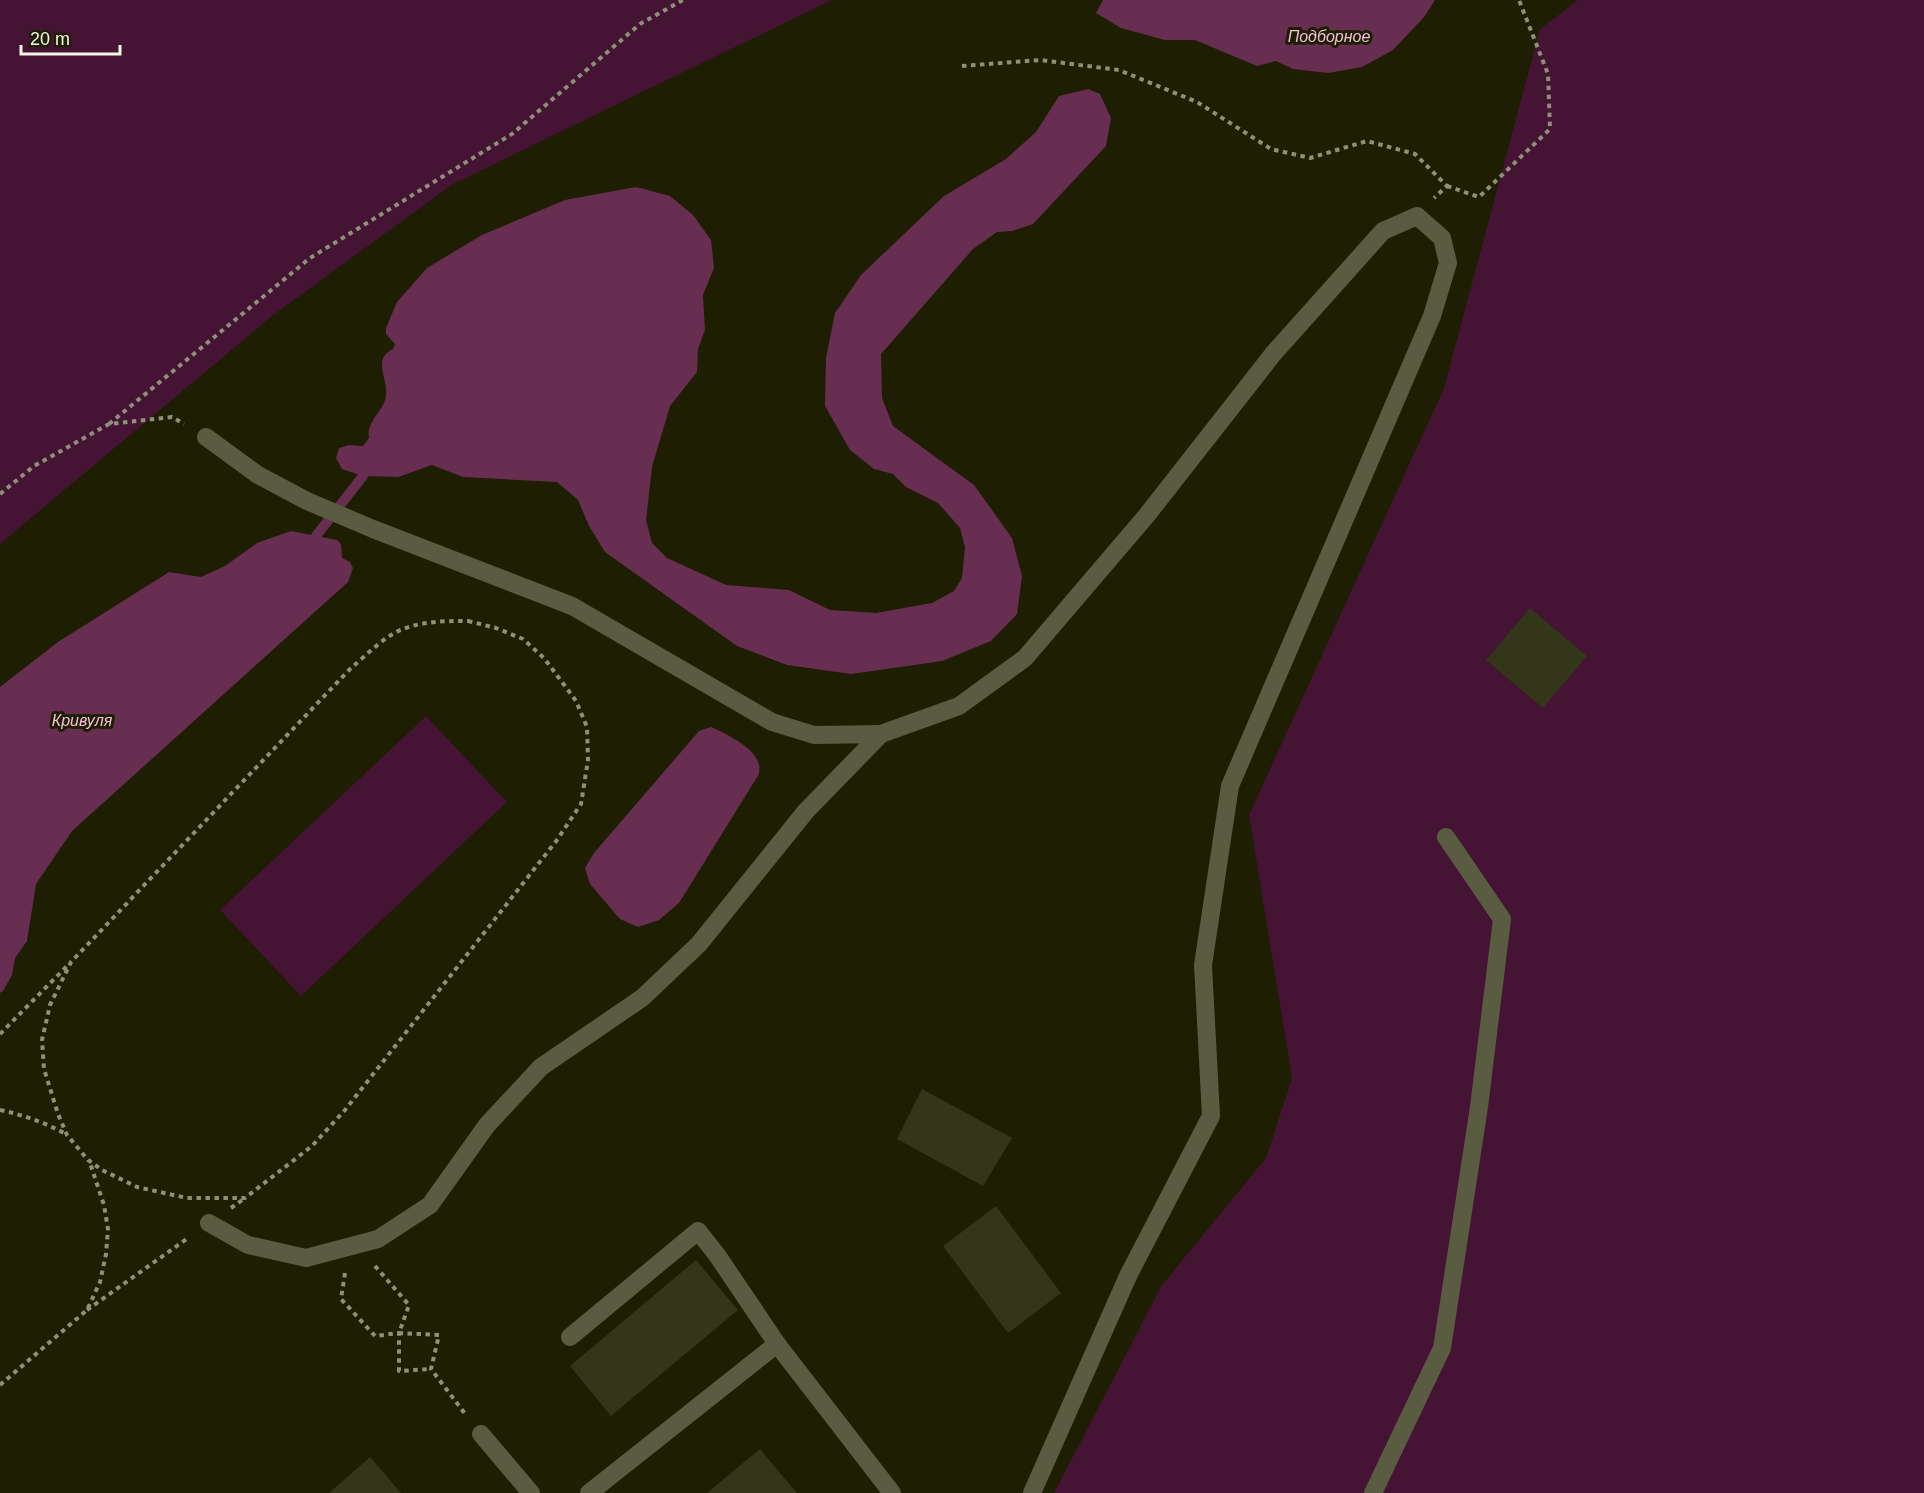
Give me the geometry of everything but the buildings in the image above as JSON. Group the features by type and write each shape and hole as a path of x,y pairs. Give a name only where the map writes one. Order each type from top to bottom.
{"street":[{"path":"206,436 258,475 307,501 373,530 572,606 772,722 814,735 880,734 959,706 1025,658 1147,515 1273,354 1383,231 1417,216 1442,238 1448,263 1432,316 1230,786 1203,965 1211,1116 1128,1276 1032,1493"},
{"path":"209,1223 248,1245 306,1257 378,1239 430,1205 486,1125 541,1067 642,998 699,944 806,811 880,734"},
{"path":"1373,1493 1442,1348 1479,1107 1502,918 1446,837"},
{"path":"570,1337 698,1231 717,1255 777,1344 892,1493"},
{"path":"589,1493 777,1344"},
{"path":"481,1434 531,1493"}],"path":[{"path":"0,494 34,466 109,424 310,258 512,134 639,24 683,0"},
{"path":"962,66 1040,60 1119,70 1197,102 1271,148 1310,158 1367,141 1415,154 1447,186 1479,197 1550,129 1548,74 1519,0"},
{"path":"1417,216 1447,186"},
{"path":"109,424 172,417 206,436"},
{"path":"0,1034 351,668 402,629 432,622 468,621 496,628 523,639 544,658 576,700 587,727 588,760 581,804 557,840 345,1110 312,1146 245,1198 87,1310 0,1385"},
{"path":"71,962 50,1005 42,1041 44,1069 67,1135 88,1160 102,1170 137,1187 187,1198 245,1198"},
{"path":"0,1110 46,1123 67,1135"},
{"path":"87,1310 100,1282 108,1229 104,1205 88,1160"},
{"path":"347,1264 341,1299 375,1336 399,1333 439,1335 431,1369"},
{"path":"365,1265 375,1266 409,1305 399,1333 399,1371 431,1369"},
{"path":"431,1369 481,1434"}],"shaded area":[{"path":"0,0 832,0 453,184 272,316 0,544"},
{"path":"1578,0 1924,0 1924,1493 1054,1493 1162,1285 1266,1158 1292,1078 1249,815 1444,388 1540,29"},
{"path":"426,716 507,802 301,996 220,910"}],"water":[{"name":"Подборное","path":"1103,0 1435,0 1424,17 1393,50 1362,67 1328,73 1293,69 1276,61 1257,66 1195,40 1165,40 1121,28 1096,13"},
{"path":"1088,89 1100,94 1111,118 1106,146 1033,224 1012,231 997,232 973,249 881,354 882,398 893,426 974,485 1012,538 1022,576 1017,614 991,641 942,661 851,674 787,665 737,646 605,552 589,526 578,500 557,482 463,477 432,465 398,477 363,476 342,469 336,458 339,448 349,445 363,446 369,438 370,426 385,401 383,358 395,344 386,334 386,328 397,302 427,268 482,235 565,200 636,187 670,196 693,215 711,240 714,268 703,295 705,330 698,349 697,372 670,406 652,467 646,520 652,543 667,558 726,585 789,590 830,610 876,613 932,603 954,591 962,578 965,547 960,528 938,503 906,487 893,474 874,469 850,450 825,406 826,358 835,313 861,275 944,196 1006,159 1036,132 1059,96"},
{"name":"Кривуля","path":"291,531 337,540 341,544 342,558 350,562 353,568 348,582 72,831 36,884 27,941 15,958 12,975 0,993 0,687 58,642 169,572 201,577 225,566 257,543"},
{"path":"711,727 746,747 757,759 759,774 679,903 659,920 638,927 620,919 590,884 585,868 594,853 699,731"}],"waterway":[{"path":"316,536 363,476"}]}
